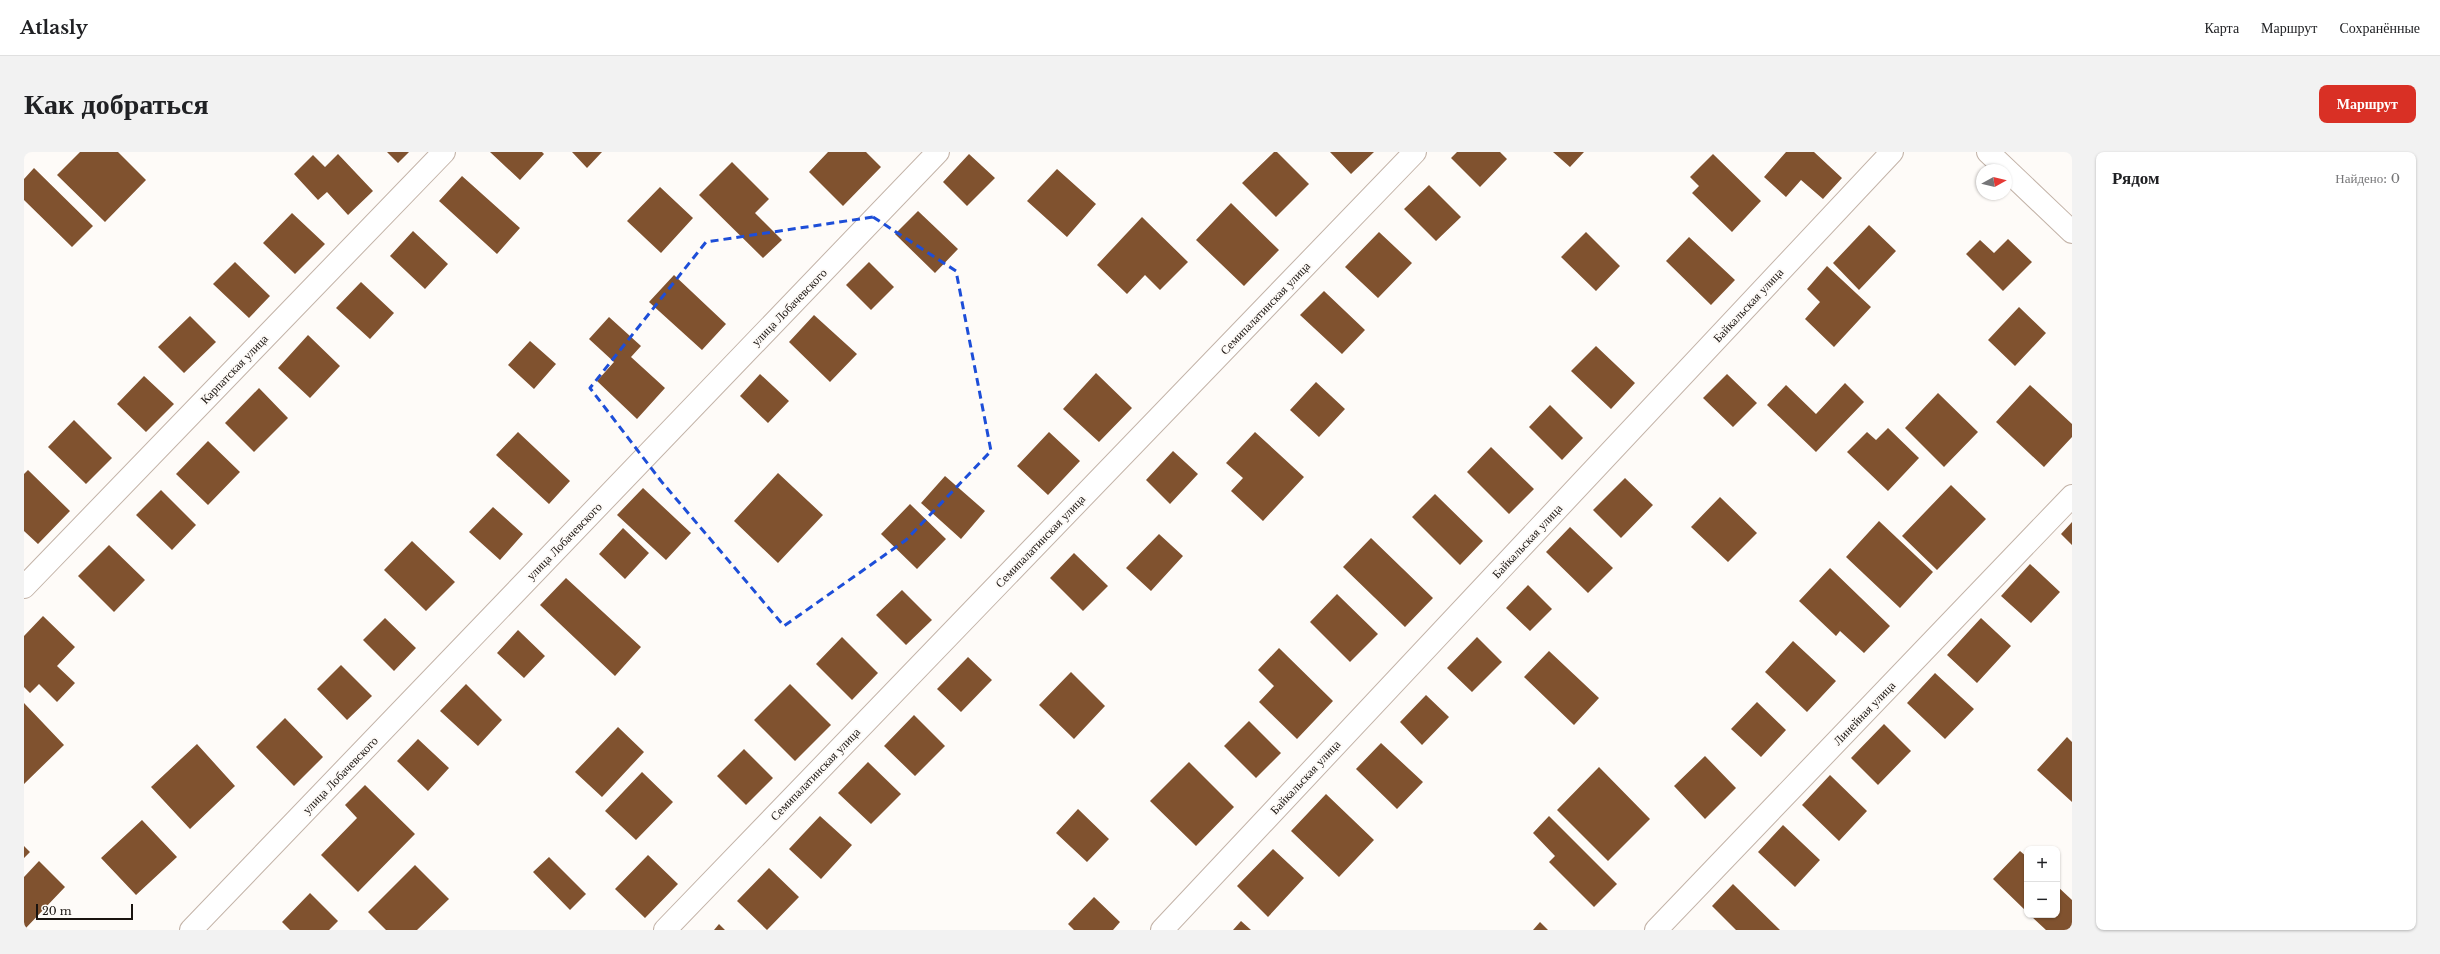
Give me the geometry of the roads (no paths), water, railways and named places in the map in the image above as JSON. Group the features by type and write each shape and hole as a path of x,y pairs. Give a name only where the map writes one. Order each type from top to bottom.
{"street":[{"name":"Карпатская улица","path":"24,587 444,152"},
{"name":"улица Лобачевского","path":"193,929 938,152"},
{"name":"Семипалатинская улица","path":"665,930 1415,152"},
{"name":"Байкальская улица","path":"1162,930 1892,152"},
{"path":"1988,152 2072,232"},
{"name":"Линейная улица","path":"1656,930 2072,496"}]}
